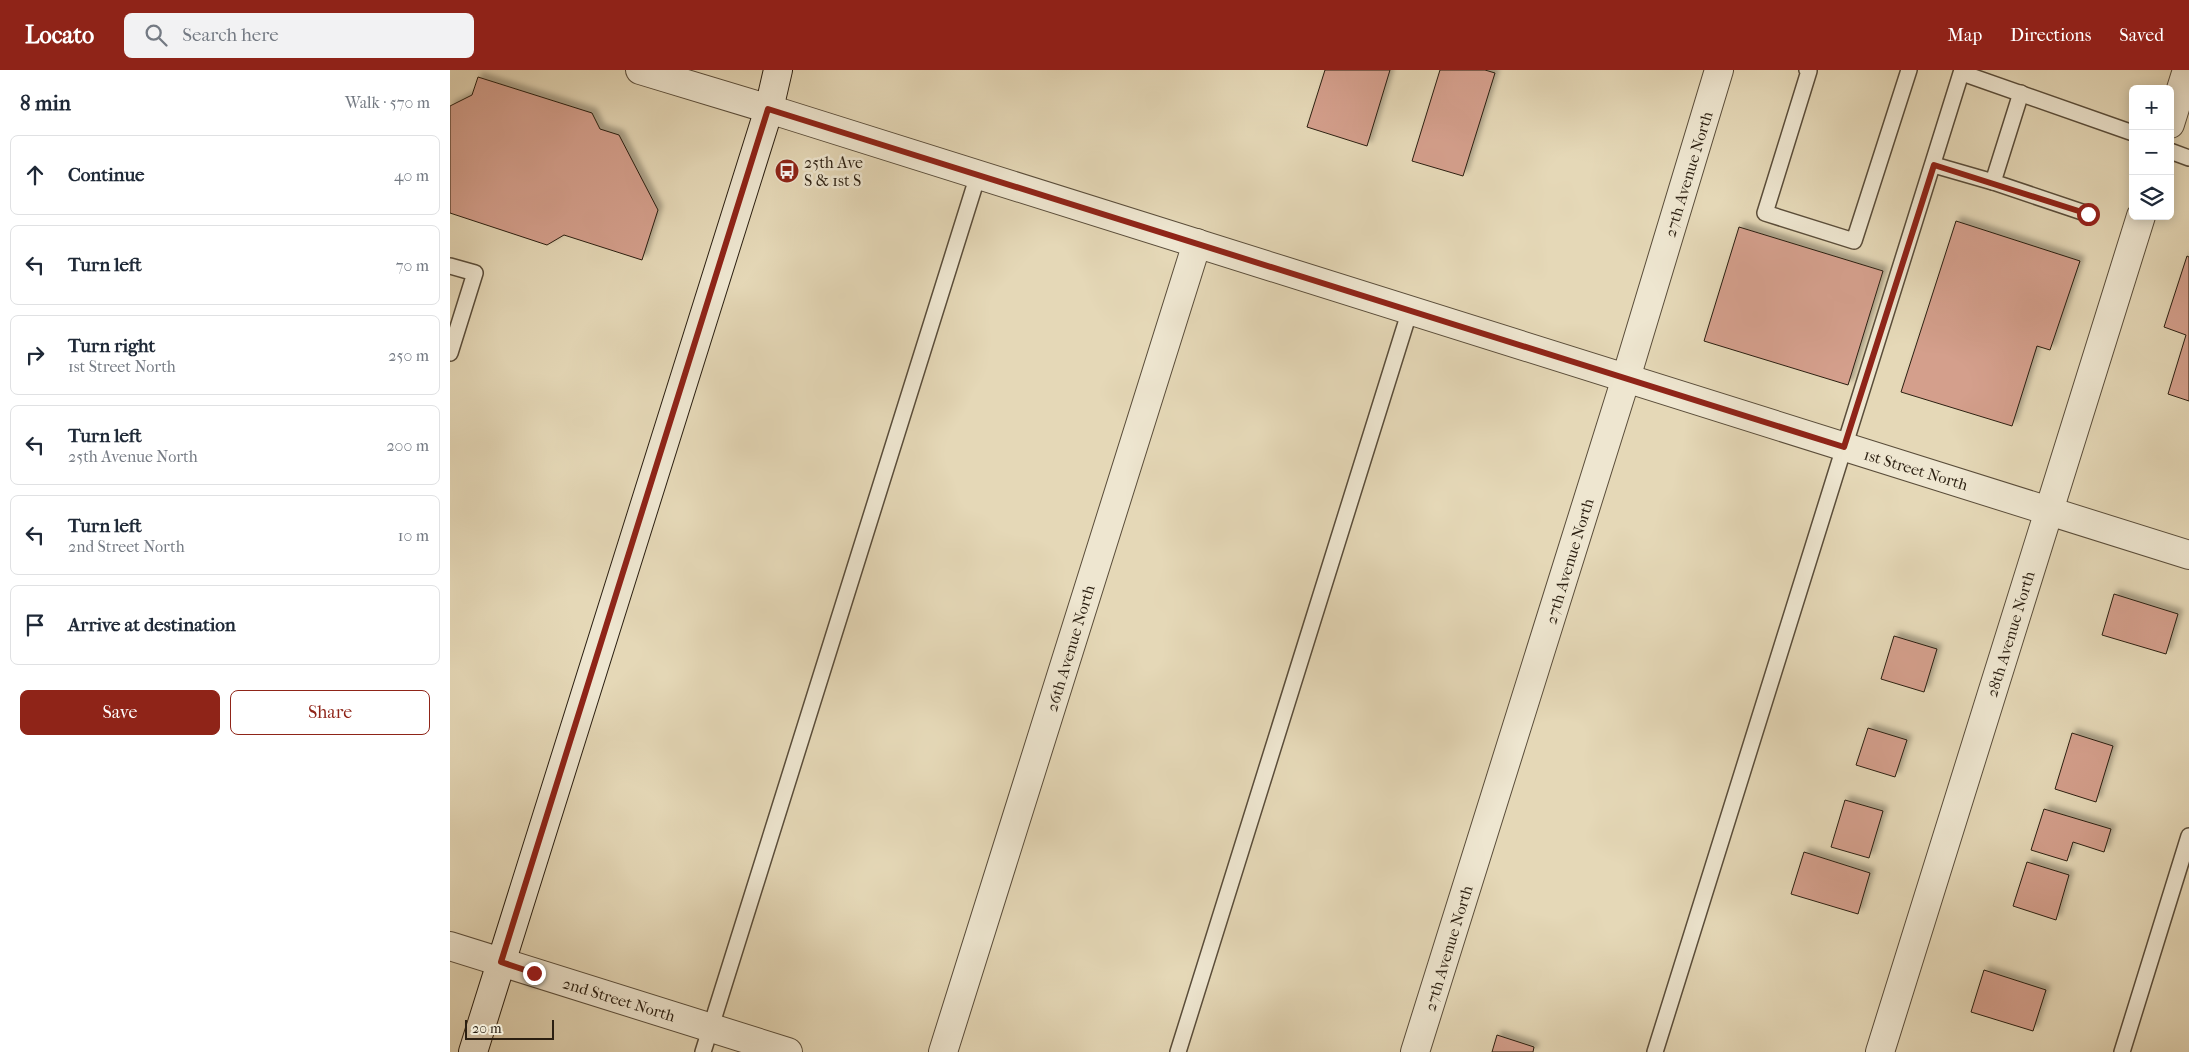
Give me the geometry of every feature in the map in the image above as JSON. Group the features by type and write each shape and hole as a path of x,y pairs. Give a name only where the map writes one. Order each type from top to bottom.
{"street":[{"name":"1st Street North","path":"640,70 2189,555"},
{"path":"473,1052 768,109 778,70"},
{"path":"768,109 788,70"},
{"name":"27th Avenue North","path":"1415,1052 1626,378 1719,70"},
{"path":"2179,108 2187,70"},
{"name":"28th Avenue North","path":"1880,1052 2140,220"},
{"name":"26th Avenue North","path":"944,1052 1196,243"},
{"name":"2nd Street North","path":"450,946 501,962 707,1040 788,1052"}],"lane":[{"path":"1808,70 1765,213 1854,241 1909,70"},
{"path":"1654,1052 1962,72 2129,132"},
{"path":"1993,182 2021,93"},
{"path":"2174,152 2189,158"},
{"path":"1934,165 1993,182 2088,214"},
{"path":"707,1040 978,175"},
{"path":"450,266 475,273 450,353"},
{"path":"1178,1052 1410,310"},
{"path":"2122,1052 2189,836"}],"building":[{"path":"1325,70 1390,70 1367,146 1307,127"},
{"path":"1440,70 1485,70 1495,73 1463,176 1412,161"},
{"path":"478,77 592,113 600,129 619,135 658,210 642,260 564,235 547,245 450,213 450,106 472,95"},
{"path":"1956,221 2080,261 2050,350 2037,346 2012,426 1901,392"},
{"path":"1739,227 1883,271 1848,385 1704,341"},
{"path":"2187,256 2189,257 2189,401 2168,394 2186,335 2164,327"},
{"path":"2114,594 2178,614 2166,654 2102,635"},
{"path":"1894,636 1937,649 1924,692 1881,679"},
{"path":"1868,728 1907,740 1895,777 1856,765"},
{"path":"2072,733 2113,746 2096,802 2055,789"},
{"path":"1845,800 1883,811 1869,858 1831,847"},
{"path":"2044,809 2111,829 2104,852 2073,842 2067,861 2031,850"},
{"path":"1804,852 1870,873 1858,914 1791,894"},
{"path":"2027,862 2069,875 2056,920 2013,906"},
{"path":"1984,970 2046,990 2033,1031 1971,1012"},
{"path":"1497,1035 1534,1047 1533,1052 1492,1052"}],"place":[{"name":"25th Ave S & 1st S","path":"787,171"}],"route":[{"path":"534,973 501,962 768,109 1844,447 1934,165 1993,182 2088,214"}]}
